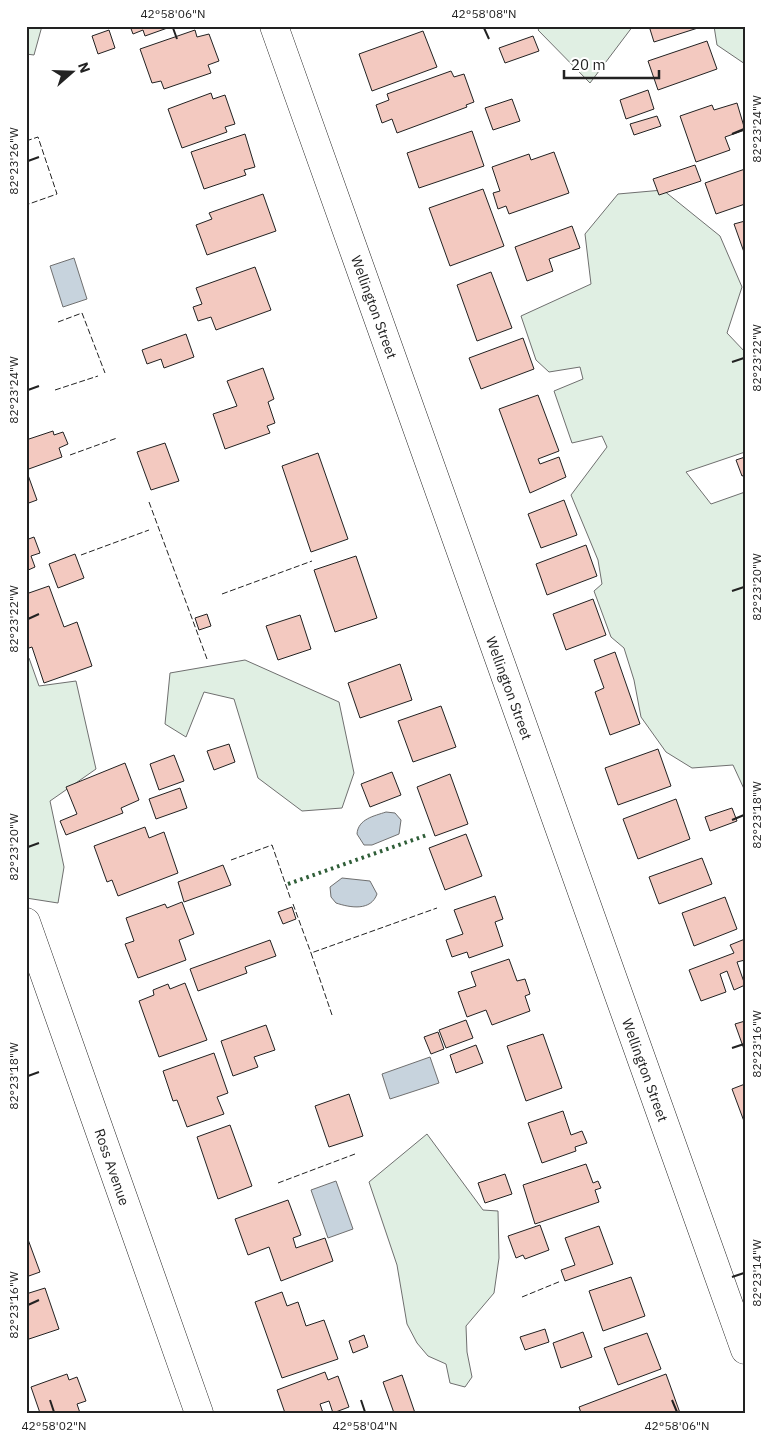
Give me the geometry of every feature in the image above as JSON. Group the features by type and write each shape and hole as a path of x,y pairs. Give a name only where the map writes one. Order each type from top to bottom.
{"main road":[{"name":"Wellington Street","path":"274,26 745,1350"},
{"name":"Ross Avenue","path":"26,922 199,1413"}],"green space":[{"path":"26,26 42,26 34,55 26,54"},
{"path":"541,26 633,26 590,83 538,30"},
{"path":"714,26 745,26 745,64 717,45"},
{"path":"663,190 720,236 742,287 727,333 745,352 745,452 686,472 711,504 745,492 745,791 733,765 692,768 666,752 641,717 634,680 624,648 611,637 594,591 602,584 598,560 571,495 607,447 602,436 572,443 554,391 583,379 580,367 549,372 536,360 521,316 591,284 585,234 618,194"},
{"path":"26,658 29,658 39,686 76,681 96,769 50,801 64,867 58,903 26,898"},
{"path":"245,660 339,702 354,773 342,808 302,811 258,778 234,699 204,692 186,737 165,724 170,673"},
{"path":"427,1134 483,1210 498,1211 499,1258 494,1293 466,1326 467,1352 472,1377 465,1387 450,1383 446,1364 428,1356 417,1343 407,1324 397,1265 369,1182"}],"shaded area":[{"path":"74,258 87,299 63,307 50,266"},
{"path":"386,812 395,813 401,820 399,834 372,845 364,845 357,834 360,825 367,819"},
{"path":"342,878 370,881 377,894 365,906 354,907 336,903 331,897 330,887"},
{"path":"430,1057 439,1083 390,1099 382,1074"},
{"path":"336,1181 353,1229 328,1238 311,1190"}],"building":[{"path":"130,26 173,26 145,36 143,30 133,34"},
{"path":"649,26 701,26 701,27 654,42"},
{"path":"109,30 115,48 98,54 92,36"},
{"path":"195,30 197,37 209,34 219,61 208,65 211,73 164,89 161,81 152,83 140,49"},
{"path":"423,31 437,67 372,91 359,54"},
{"path":"533,36 539,51 505,63 499,48"},
{"path":"707,41 717,69 658,90 648,61"},
{"path":"451,71 454,77 464,74 474,102 466,105 467,107 397,133 392,119 382,123 376,105 389,100 387,94"},
{"path":"648,90 654,109 626,119 620,100"},
{"path":"211,93 213,99 225,95 235,124 225,127 227,132 182,148 168,109"},
{"path":"512,99 520,121 493,130 485,108"},
{"path":"737,103 745,130 725,137 730,150 696,162 680,116 712,105 714,110"},
{"path":"657,116 661,126 634,135 630,124"},
{"path":"472,131 484,166 419,188 407,153"},
{"path":"245,134 255,167 244,170 246,175 204,189 191,152"},
{"path":"554,152 569,193 509,214 506,206 498,209 493,193 500,191 492,167 529,154 531,160"},
{"path":"695,165 701,181 659,195 653,179"},
{"path":"745,169 745,204 716,214 705,183"},
{"path":"483,189 504,246 450,266 429,208"},
{"path":"263,194 276,231 207,255 196,225 212,219 209,213"},
{"path":"745,221 745,255 734,224"},
{"path":"572,226 580,248 549,259 553,271 527,281 515,247"},
{"path":"255,267 271,310 216,330 211,317 198,321 193,307 202,304 196,288"},
{"path":"491,272 512,328 477,341 457,285"},
{"path":"186,334 194,357 164,368 161,359 147,364 142,350"},
{"path":"523,338 534,369 481,389 469,358"},
{"path":"263,368 274,399 268,402 275,423 267,426 270,433 225,449 213,414 237,406 227,381"},
{"path":"538,395 559,451 538,459 540,464 559,457 566,477 530,493 499,409"},
{"path":"53,431 54,435 63,432 68,444 59,448 62,457 26,470 26,440"},
{"path":"165,443 179,481 151,490 137,452"},
{"path":"318,453 348,539 311,552 282,466"},
{"path":"745,457 745,475 742,476 736,460"},
{"path":"28,475 37,500 26,504 26,476"},
{"path":"564,500 577,535 541,548 528,514"},
{"path":"34,537 40,553 31,556 35,567 26,571 26,540"},
{"path":"586,545 597,576 547,595 536,564"},
{"path":"75,554 84,578 58,588 49,564"},
{"path":"356,556 377,618 335,632 314,570"},
{"path":"49,586 64,627 77,622 92,666 44,683 32,647 26,649 26,594"},
{"path":"593,599 606,635 566,650 553,614"},
{"path":"207,614 211,626 199,630 195,618"},
{"path":"300,615 311,649 278,660 266,626"},
{"path":"615,652 640,724 610,735 595,692 604,688 594,660"},
{"path":"400,664 412,700 360,718 348,683"},
{"path":"441,706 456,747 413,762 398,721"},
{"path":"229,744 235,762 214,770 207,751"},
{"path":"658,749 671,786 618,805 605,768"},
{"path":"174,755 184,781 159,790 150,764"},
{"path":"125,763 139,800 121,808 123,813 66,835 60,821 77,814 66,787"},
{"path":"392,772 401,795 370,807 361,784"},
{"path":"450,774 468,824 435,836 417,787"},
{"path":"180,788 187,808 156,819 149,799"},
{"path":"676,799 690,839 638,859 623,819"},
{"path":"732,808 737,821 710,831 705,817"},
{"path":"145,827 149,838 164,832 178,873 118,896 112,880 107,882 94,846"},
{"path":"466,834 482,876 445,890 429,848"},
{"path":"702,858 712,884 659,904 649,877"},
{"path":"223,865 231,885 184,902 178,882"},
{"path":"495,896 503,919 495,922 503,946 469,958 467,952 452,957 446,940 463,934 454,910"},
{"path":"725,897 737,929 694,946 682,913"},
{"path":"182,902 194,934 179,940 186,960 138,978 125,944 134,941 126,918 165,904 167,908"},
{"path":"292,907 296,919 283,924 278,912"},
{"path":"745,939 745,960 737,962 745,985 734,990 727,971 720,974 726,992 701,1001 689,970 734,953 730,945"},
{"path":"270,940 276,956 245,967 247,973 198,991 190,969"},
{"path":"509,959 517,981 525,979 530,994 525,996 530,1011 492,1025 486,1010 467,1017 458,992 476,986 471,972"},
{"path":"185,983 207,1040 159,1057 139,1001 154,995 153,990 168,984 170,989"},
{"path":"466,1020 473,1038 446,1048 439,1030"},
{"path":"745,1021 745,1052 735,1024"},
{"path":"266,1025 275,1050 254,1057 258,1067 233,1076 221,1041"},
{"path":"438,1032 444,1049 431,1054 424,1037"},
{"path":"543,1034 562,1088 526,1101 507,1046"},
{"path":"476,1045 483,1063 456,1073 450,1055"},
{"path":"214,1053 228,1093 217,1097 224,1114 187,1127 177,1100 173,1101 163,1071"},
{"path":"745,1084 745,1124 732,1089"},
{"path":"349,1094 363,1136 329,1147 315,1106"},
{"path":"563,1111 571,1135 582,1131 587,1143 575,1147 576,1151 542,1163 528,1123"},
{"path":"230,1125 252,1186 218,1199 197,1137"},
{"path":"586,1164 593,1183 598,1181 601,1188 595,1190 599,1202 535,1224 523,1185"},
{"path":"505,1174 512,1194 485,1203 478,1183"},
{"path":"288,1200 301,1235 293,1238 296,1248 325,1238 333,1261 281,1281 269,1247 248,1255 235,1219"},
{"path":"540,1225 549,1250 525,1259 523,1255 516,1258 508,1236"},
{"path":"599,1226 613,1264 565,1281 561,1270 575,1265 565,1238"},
{"path":"26,1234 40,1272 26,1277"},
{"path":"631,1277 645,1316 603,1331 589,1291"},
{"path":"45,1288 59,1329 26,1340 26,1294"},
{"path":"282,1292 287,1306 298,1302 306,1326 324,1320 338,1359 282,1378 255,1302"},
{"path":"545,1329 549,1342 525,1350 520,1337"},
{"path":"583,1332 592,1357 561,1368 553,1343"},
{"path":"647,1333 661,1369 618,1385 604,1348"},
{"path":"364,1335 368,1347 353,1353 349,1341"},
{"path":"325,1372 328,1380 338,1376 349,1407 333,1413 329,1401 320,1404 323,1413 285,1413 277,1390"},
{"path":"67,1374 69,1380 77,1377 86,1401 77,1404 80,1413 40,1413 31,1387"},
{"path":"666,1374 680,1413 581,1413 579,1407"},
{"path":"402,1375 415,1413 394,1413 383,1382"}],"hedge":[{"path":"288,884 427,835"}],"fence":[{"path":"26,141 38,137 57,194 26,205"},
{"path":"58,322 82,313 105,373"},
{"path":"55,390 98,376"},
{"path":"70,455 117,438"},
{"path":"149,502 207,659"},
{"path":"81,555 149,530"},
{"path":"222,594 312,561"},
{"path":"231,860 272,845 291,900"},
{"path":"293,904 311,953"},
{"path":"332,1015 311,953 437,908"},
{"path":"278,1183 355,1154"},
{"path":"522,1297 561,1281"}]}
